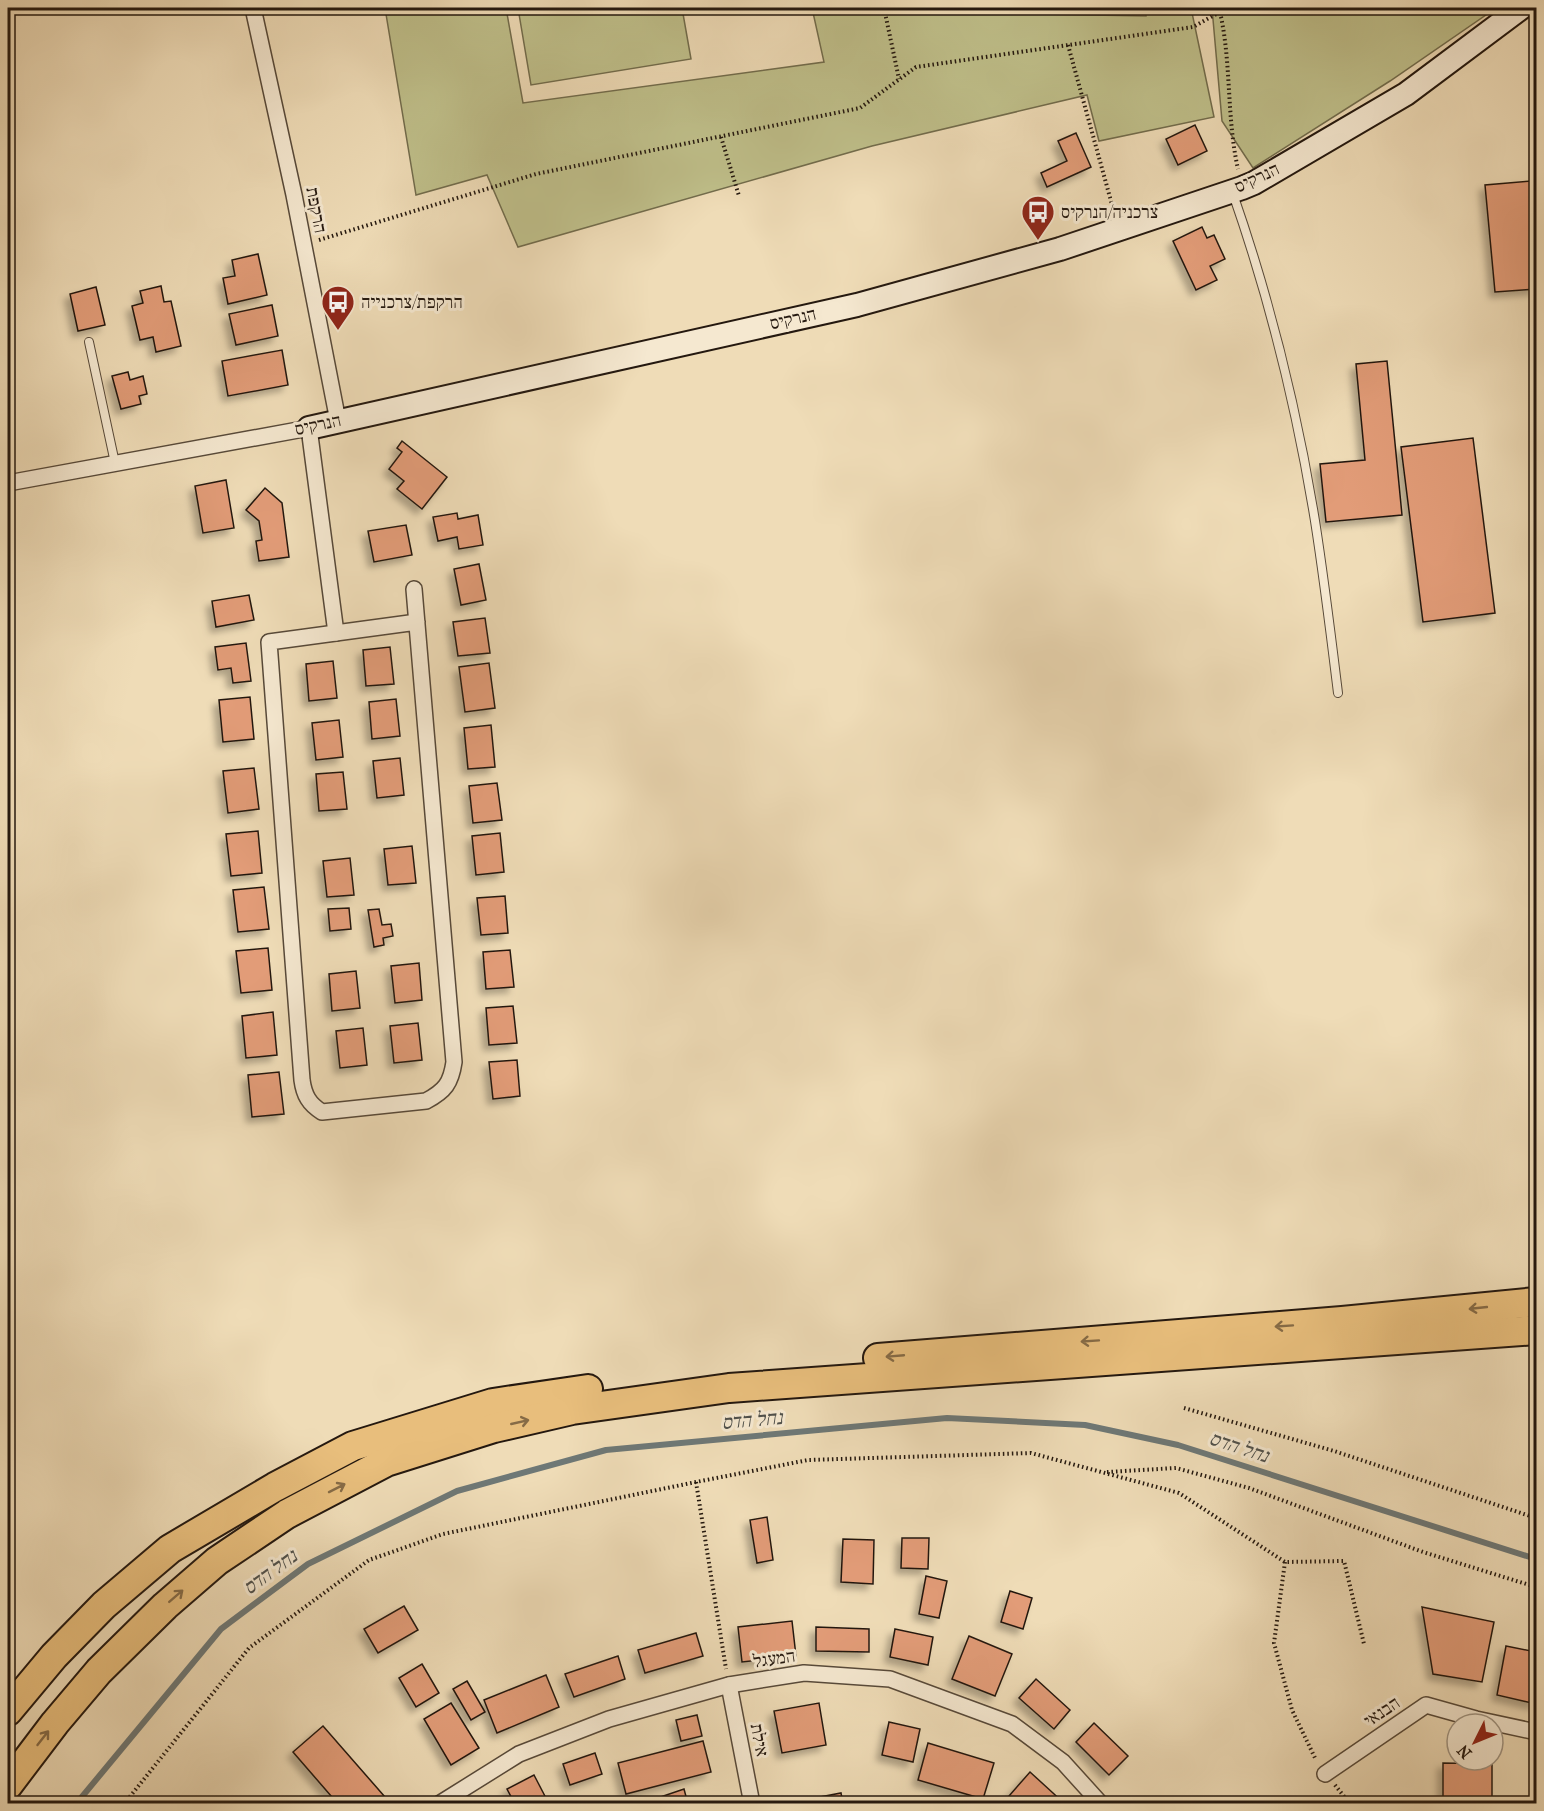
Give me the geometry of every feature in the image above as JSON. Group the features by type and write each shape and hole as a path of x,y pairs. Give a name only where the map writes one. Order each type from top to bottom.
{"highway":[{"path":"8,1711 54,1656 104,1605 170,1549 275,1486 353,1446 493,1403 644,1380 925,1353 1342,1322 1536,1302"},
{"path":"8,1785 55,1723 99,1671 165,1606 217,1561 287,1514 386,1462 494,1428 572,1410 729,1388 1536,1330"}],"street":[{"name":"הרקפת","path":"252,8 338,421"},
{"name":"הנרקיס","path":"8,483 309,428 857,305 1060,249 1254,183 1406,94 1521,8"},
{"path":"309,428 336,633"},
{"path":"414,590 417,622 454,1062 452,1076 437,1096 426,1101 322,1112 312,1106 304,1093 302,1080 268,642 417,622"},
{"name":"המעגל","path":"439,1803 519,1754 609,1719 729,1685 804,1673 890,1679 1012,1724 1063,1762 1101,1803"},
{"name":"אילת","path":"729,1685 752,1803"},
{"name":"הבנאי","path":"1325,1774 1426,1705 1536,1732"}],"lane":[{"path":"1237,189 1296,420 1315,522 1338,693"},
{"path":"89,342 116,463"}],"path":[{"path":"884,8 898,79"},
{"path":"303,245 536,174 860,108 916,67 1193,27 1219,10 1227,8"},
{"path":"1219,10 1225,33 1237,189"},
{"path":"1068,45 1119,229"},
{"path":"721,137 740,196"},
{"path":"1184,1408 1334,1451 1536,1518"},
{"path":"124,1803 249,1648 369,1560 443,1534 808,1460 1031,1453 1179,1493 1284,1563 1344,1561 1364,1644"},
{"path":"1103,1472 1176,1468 1249,1488 1423,1552 1536,1587"},
{"path":"696,1482 729,1685"},
{"path":"1284,1563 1274,1643 1292,1710 1319,1767 1350,1803"}],"green space":[{"path":"385,8 506,8 523,103 824,62 812,8 1035,8 1036,14 1146,16 1146,8 1191,8 1214,117 1099,141 1087,95 872,146 518,247 487,175 416,195"},
{"path":"518,8 682,8 691,59 531,85"},
{"path":"1212,8 1496,8 1390,81 1253,168 1222,121"}],"building":[{"path":"1195,125 1207,151 1178,165 1166,139"},
{"path":"1076,133 1091,167 1047,187 1041,173 1067,161 1058,141"},
{"path":"1531,181 1536,233 1536,289 1495,292 1485,185"},
{"path":"1202,227 1207,238 1214,235 1225,259 1210,266 1217,280 1196,290 1173,241"},
{"path":"258,254 267,295 228,304 223,278 235,276 232,260"},
{"path":"161,286 164,302 171,301 181,346 156,352 153,337 140,340 132,306 143,303 140,291"},
{"path":"96,287 105,325 78,331 70,294"},
{"path":"272,305 278,336 236,345 229,314"},
{"path":"282,350 288,385 228,396 222,361"},
{"path":"1387,361 1402,515 1326,522 1320,464 1365,460 1356,364"},
{"path":"128,372 130,380 143,376 147,394 139,396 141,404 121,409 112,376"},
{"path":"1473,438 1495,613 1423,622 1401,447"},
{"path":"402,441 447,477 422,509 397,489 404,481 389,469 402,452 397,448"},
{"path":"226,480 234,528 203,533 195,486"},
{"path":"265,488 282,503 289,557 259,561 256,541 262,540 259,521 246,510"},
{"path":"457,513 458,519 478,515 483,545 459,549 457,537 438,541 433,517"},
{"path":"406,525 412,555 374,562 368,531"},
{"path":"479,564 486,600 461,605 454,569"},
{"path":"249,595 254,620 216,627 212,601"},
{"path":"485,618 490,653 458,656 453,622"},
{"path":"246,643 251,681 233,683 231,668 218,670 215,647"},
{"path":"390,647 394,684 366,686 363,650"},
{"path":"333,661 337,698 309,701 306,664"},
{"path":"489,663 495,708 465,712 459,667"},
{"path":"250,697 254,739 223,742 219,700"},
{"path":"396,699 400,736 372,739 369,702"},
{"path":"339,720 343,757 316,760 312,723"},
{"path":"491,725 495,767 468,769 464,728"},
{"path":"400,758 404,795 377,798 373,761"},
{"path":"254,768 259,809 228,813 223,771"},
{"path":"343,772 347,809 319,811 316,774"},
{"path":"497,783 502,820 473,823 469,786"},
{"path":"258,831 262,873 231,876 226,834"},
{"path":"500,833 504,872 476,875 472,836"},
{"path":"412,846 416,883 388,885 384,849"},
{"path":"350,858 354,895 327,897 323,861"},
{"path":"264,887 269,929 238,932 233,890"},
{"path":"505,896 508,933 481,935 477,898"},
{"path":"349,908 351,929 330,931 328,909"},
{"path":"379,909 382,925 391,924 393,936 383,938 384,945 374,947 368,910"},
{"path":"268,948 272,990 241,993 236,951"},
{"path":"510,950 514,987 486,989 483,952"},
{"path":"419,963 422,1000 395,1003 391,966"},
{"path":"356,971 360,1008 332,1011 329,974"},
{"path":"513,1006 517,1043 489,1045 486,1008"},
{"path":"273,1012 277,1055 246,1058 242,1016"},
{"path":"418,1023 422,1060 394,1063 390,1026"},
{"path":"363,1028 367,1065 340,1068 336,1031"},
{"path":"517,1060 520,1096 493,1099 489,1062"},
{"path":"279,1072 284,1114 252,1117 248,1075"},
{"path":"767,1517 773,1560 757,1563 750,1520"},
{"path":"902,1538 929,1538 928,1569 901,1568"},
{"path":"843,1539 874,1540 873,1584 841,1582"},
{"path":"926,1576 947,1581 939,1618 919,1614"},
{"path":"1010,1591 1032,1598 1023,1629 1001,1622"},
{"path":"404,1606 418,1630 378,1653 364,1629"},
{"path":"1422,1607 1494,1622 1482,1682 1433,1674"},
{"path":"792,1621 796,1656 742,1662 738,1627"},
{"path":"816,1627 869,1629 869,1652 816,1651"},
{"path":"895,1629 933,1637 928,1665 890,1657"},
{"path":"696,1633 703,1656 645,1673 638,1650"},
{"path":"969,1636 1012,1654 995,1696 952,1679"},
{"path":"1506,1646 1536,1652 1536,1704 1497,1695"},
{"path":"618,1656 625,1679 574,1697 565,1674"},
{"path":"422,1664 439,1693 416,1707 399,1678"},
{"path":"546,1675 559,1707 497,1733 484,1700"},
{"path":"1036,1679 1070,1710 1054,1729 1019,1698"},
{"path":"467,1681 485,1712 471,1720 453,1689"},
{"path":"451,1703 479,1748 451,1765 424,1719"},
{"path":"819,1703 826,1745 782,1753 774,1711"},
{"path":"697,1715 702,1736 681,1741 676,1720"},
{"path":"889,1722 920,1729 913,1762 882,1755"},
{"path":"1094,1723 1128,1756 1109,1775 1076,1742"},
{"path":"323,1726 385,1797 378,1804 338,1804 293,1752"},
{"path":"703,1741 711,1772 626,1794 618,1763"},
{"path":"928,1743 994,1763 983,1799 918,1780"},
{"path":"595,1753 602,1774 570,1785 563,1764"},
{"path":"1443,1763 1445,1763 1445,1772 1492,1772 1492,1804 1443,1804"},
{"path":"1030,1772 1065,1804 1002,1804"},
{"path":"534,1775 548,1802 545,1804 515,1804 507,1789"},
{"path":"684,1789 688,1804 640,1804"},
{"path":"841,1793 843,1804 784,1804"}],"waterway":[{"name":"נחל הדס","path":"76,1804 221,1629 308,1564 457,1491 606,1450 947,1418 1085,1425 1178,1445 1536,1559"}],"place":[{"name":"צרכניה/הנרקיס","path":"1038,241"},
{"name":"הרקפת/צרכנייה","path":"338,331"}]}
